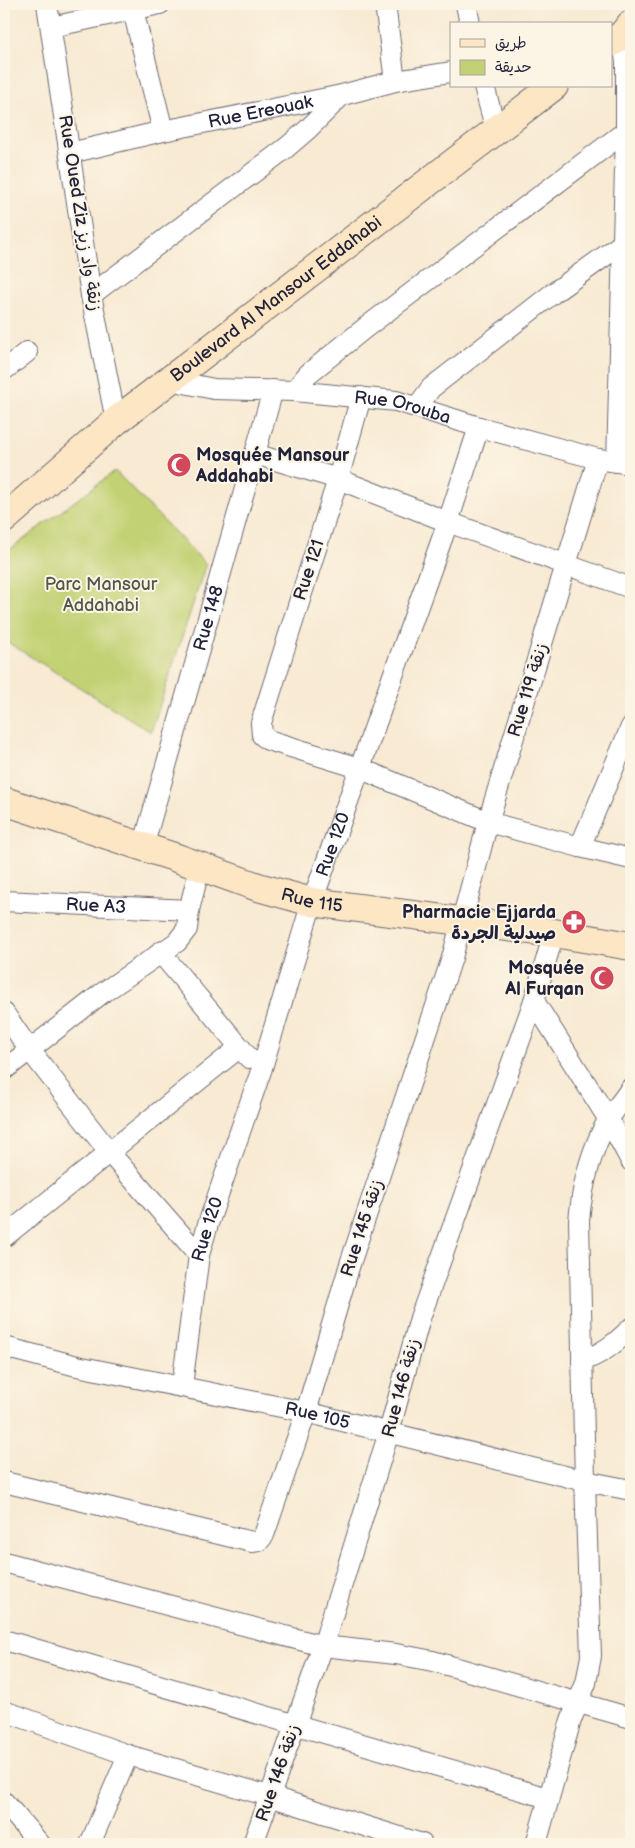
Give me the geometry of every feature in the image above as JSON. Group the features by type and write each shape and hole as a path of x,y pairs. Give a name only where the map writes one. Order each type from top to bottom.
{"main road":[{"name":"Boulevard Al Mansour Eddahabi","path":"4,520 116,421 551,88"},
{"name":"Rue 115","path":"4,801 258,887 312,902 554,933 631,946"}],"street":[{"name":"Rue Oued Ziz زنقة واد زيز","path":"47,4 91,294 116,421"},
{"path":"51,27 160,4"},
{"path":"385,4 396,81"},
{"path":"466,4 470,22"},
{"path":"133,10 163,131"},
{"name":"Rue 119 زنقة","path":"461,921 488,822 565,564 615,462 626,131 624,45"},
{"name":"Rue Ereouak","path":"70,153 396,81 450,72"},
{"path":"485,88 496,130"},
{"path":"91,294 286,148 307,130 342,94"},
{"path":"294,390 308,374 358,334 626,131"},
{"path":"417,407 431,388 552,294 623,243"},
{"path":"4,370 26,352"},
{"name":"Rue Orouba","path":"169,380 214,389 294,390 396,401 479,427 615,462"},
{"name":"Rue 148","path":"142,847 273,390"},
{"name":"Rue 121","path":"359,768 268,740 262,735 261,722 338,479 361,397"},
{"name":"Rue 120","path":"182,1386 199,1254 208,1224 261,1071 312,902 448,522 479,427"},
{"path":"255,454 338,479 448,522 631,588"},
{"path":"580,847 631,727"},
{"path":"359,768 488,822 631,859"},
{"path":"4,1070 101,994 183,936 187,929 189,910 200,867"},
{"name":"Rue A3","path":"4,901 189,910"},
{"name":"Rue 145 زنقة","path":"4,1482 252,1542 259,1541 264,1535 306,1412 350,1264 441,990 461,921"},
{"name":"Rue 146 زنقة","path":"254,1844 269,1796 323,1646 389,1432 420,1318 534,1001 554,933"},
{"path":"160,952 261,1071"},
{"path":"534,1001 609,1120 631,1161"},
{"path":"4,1013 29,1049 109,1152 199,1254"},
{"path":"4,1237 240,1047"},
{"path":"536,1844 571,1720 586,1683 592,1656 582,1361 579,1221 581,1200 593,1157 609,1120 631,1088"},
{"path":"582,1361 608,1349 631,1328"},
{"name":"Rue 105","path":"4,1346 77,1366 306,1412 585,1481 631,1490"},
{"path":"4,1562 323,1646 396,1654 466,1669 578,1704 631,1718"},
{"path":"4,1640 548,1798"},
{"path":"4,1711 128,1755 269,1796 422,1844"},
{"path":"90,1844 128,1755"},
{"path":"4,1802 38,1844"}],"green space":[{"name":"Parc Mansour Addahabi","path":"115,471 206,564 151,732 4,640 4,554"}],"place":[{"name":"Mosquée Mansour Addahabi","path":"179,465"},
{"name":"Pharmacie Ejjarda صيدلية الجردة","path":"574,922"},
{"name":"Mosquée Al Furqan","path":"602,978"}]}
